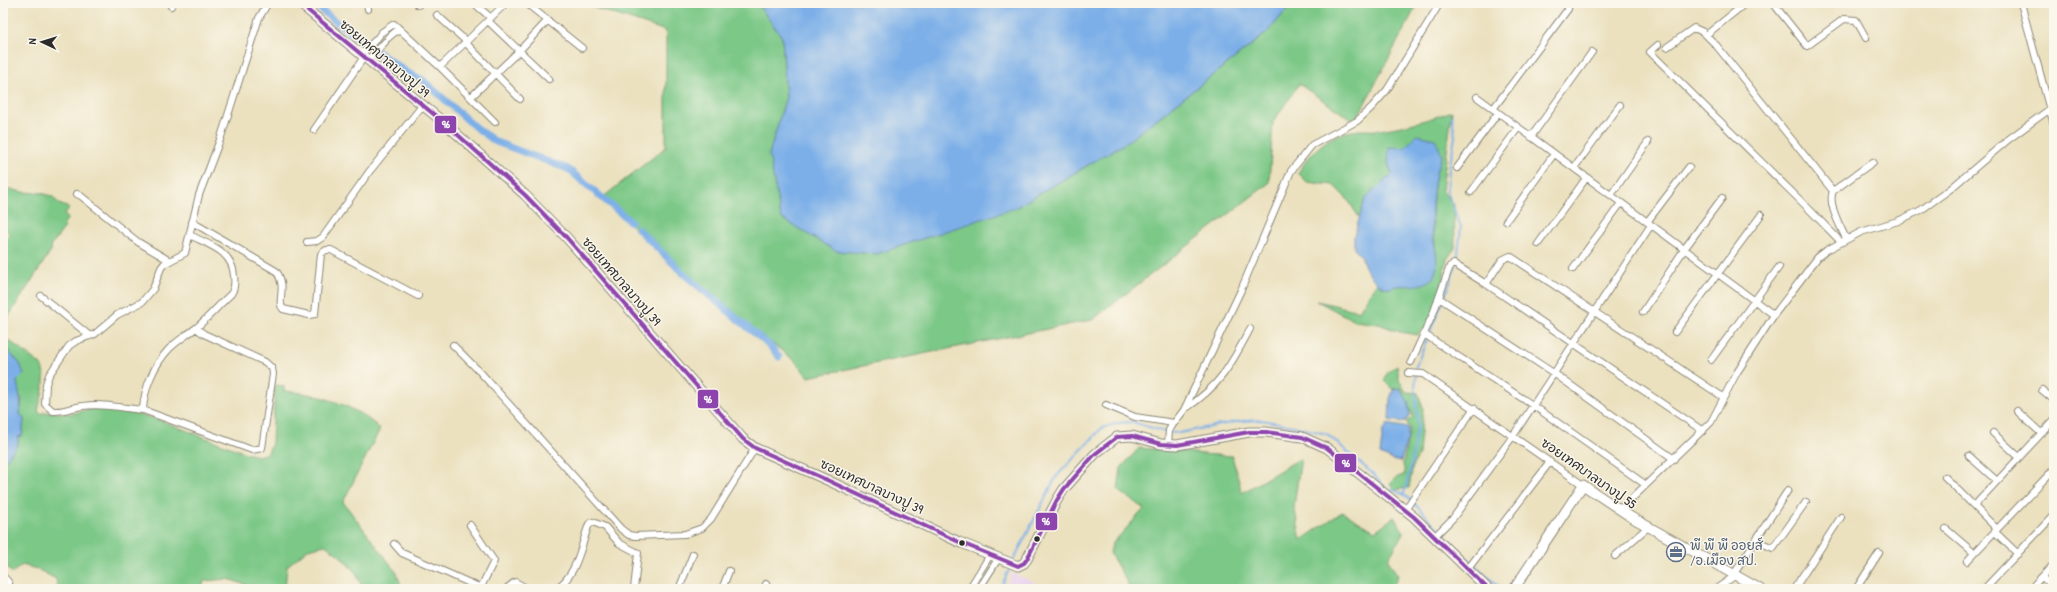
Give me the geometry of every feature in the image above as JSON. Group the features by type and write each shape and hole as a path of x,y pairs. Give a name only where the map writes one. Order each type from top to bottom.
{"street":[{"path":"196,328 204,334 265,362 272,368 270,397 262,448 252,450 143,410 103,404 53,412 46,406 46,384 51,371 69,346 76,341 90,336 118,315 142,302 157,282 161,268 185,253 203,182 221,137 260,18 268,3"},
{"name":"ซอยเทศบาลบางปู 39","path":"298,3 448,126 528,198 567,238 742,439 755,448 1014,566 1024,563 1064,489 1095,454 1110,441 1124,436 1168,437 1187,444 1249,432 1281,433 1302,438 1327,448 1406,506 1436,536 1471,565 1488,589"},
{"path":"440,67 506,3"},
{"path":"526,3 582,48"},
{"path":"1168,437 1174,423 1184,410 1241,290 1291,171 1312,145 1357,121 1372,107 1387,90 1440,3"},
{"path":"1706,35 1746,3"},
{"path":"1773,3 1807,46 1844,19 1856,20 1866,38"},
{"path":"2021,3 2054,125"},
{"path":"475,4 519,51 549,79"},
{"path":"1457,168 1495,111 1568,8"},
{"path":"437,14 520,99"},
{"path":"471,97 519,51 548,20"},
{"path":"314,130 381,34 393,24 440,67 495,122"},
{"path":"1667,48 1694,28 1706,35 1716,45 1833,191"},
{"path":"364,57 395,32 401,31"},
{"path":"1658,45 1650,52 1843,241"},
{"path":"1531,137 1592,52"},
{"path":"1477,97 1620,203 1685,248 1774,315"},
{"path":"1574,168 1620,105"},
{"path":"307,242 317,241 323,237 369,172 422,106"},
{"path":"1620,510 1703,431 1715,415 1736,374 1774,315 1818,257 1843,241 1861,232 1911,216 1921,210 1949,190 2009,139 2050,109"},
{"path":"1471,192 1518,128"},
{"path":"1611,195 1648,142"},
{"path":"1506,222 1554,154"},
{"path":"1843,241 1831,195 1833,191 1873,162"},
{"path":"1436,536 1444,528 1514,436 1555,374 1649,223 1689,167"},
{"path":"1538,244 1587,178"},
{"path":"76,194 81,196 138,242 170,261"},
{"path":"1643,312 1685,248 1722,198"},
{"path":"1573,269 1620,203"},
{"path":"1675,332 1761,215"},
{"path":"192,222 276,271 282,280 283,287 280,304 283,309 309,315 315,314 321,254 326,250 331,250 418,296"},
{"path":"143,410 143,400 154,369 170,348 196,328 231,294 234,289 233,265 226,254 190,235"},
{"path":"1486,284 1502,260 1510,256 1723,398"},
{"path":"1411,362 1427,336 1441,299 1450,266 1456,265 1703,431"},
{"path":"1711,360 1779,267"},
{"path":"41,296 90,336"},
{"path":"1441,299 1555,374 1674,459"},
{"path":"1184,410 1204,397 1221,378 1234,360 1250,329"},
{"path":"1427,336 1534,406 1646,485"},
{"path":"453,345 481,373 628,535 685,534 702,528 711,519 755,448"},
{"name":"ซอยเทศบาลบางปู 55","path":"1413,373 1423,374 1620,510 1760,589"},
{"path":"2042,390 2054,400"},
{"path":"1106,405 1135,417 1174,423"},
{"path":"1406,506 1474,408"},
{"path":"2016,411 2041,433"},
{"path":"1974,506 2054,420"},
{"path":"1993,433 2020,457"},
{"path":"1969,456 1997,481"},
{"path":"1471,565 1550,462"},
{"path":"1967,561 2054,469"},
{"path":"1945,477 2018,554"},
{"path":"1514,589 1583,485"},
{"path":"1716,589 1735,575 1755,540 1788,490"},
{"path":"1755,540 1773,548 1806,502"},
{"path":"1988,586 2054,515"},
{"path":"1794,589 1840,517"},
{"path":"555,589 573,569 589,524 596,522 610,531 622,546 638,553 634,589"},
{"path":"394,544 402,553 480,589 494,561 470,524"},
{"path":"1615,556 1648,527"},
{"path":"1946,529 1974,553"},
{"path":"1856,589 1879,553"},
{"path":"679,589 693,554"},
{"path":"969,589 994,557"},
{"path":"979,589 994,557"},
{"path":"2030,589 2054,564"},
{"path":"722,589 730,571"},
{"path":"3,576 9,582"},
{"path":"2042,577 2054,589"},
{"path":"506,589 515,582 528,589"}],"shaded area":[{"path":"1012,573 1050,589 1005,589"}],"green space":[{"path":"594,3 757,3 782,37 786,97 769,155 1015,208 1127,142 1268,32 1292,3 1418,3 1355,122 1299,84 1273,122 1269,183 1092,320 808,377 795,361 697,285 602,198 666,147 666,31 592,7"},
{"path":"1452,111 1442,190 1454,205 1455,248 1447,259 1440,295 1428,325 1418,335 1400,332 1379,324 1355,321 1317,301 1359,311 1377,282 1388,288 1396,286 1435,245 1433,199 1438,165 1442,155 1404,148 1388,163 1392,174 1365,199 1360,219 1348,200 1333,185 1307,182 1298,173 1303,165 1320,146 1334,137 1355,130 1380,130 1399,127"},
{"path":"3,188 23,192 42,193 53,197 59,204 69,208 64,215 68,218 63,225 65,227 50,247 52,249 3,325 3,247 7,247 6,241 9,233 3,227"},
{"path":"3,336 40,364 43,369 44,387 38,411 41,414 45,412 71,414 94,408 110,409 154,418 243,452 258,456 268,453 272,443 275,385 284,386 284,391 310,394 335,402 360,413 380,429 343,502 397,573 402,589 363,589 356,573 339,555 325,545 308,549 287,566 285,589 259,589 228,579 204,581 202,589 58,589 56,579 37,569 22,565 12,573 3,562 3,464 18,444 18,437 22,436 24,419 20,414 22,400 17,390 20,364 3,345"},
{"path":"1397,365 1399,380 1406,392 1418,393 1423,408 1419,455 1413,465 1409,488 1394,490 1390,483 1394,479 1405,474 1403,464 1410,429 1406,422 1413,417 1401,388 1392,389 1384,381 1388,372"},
{"path":"1139,448 1232,456 1242,493 1301,458 1294,506 1301,540 1342,512 1375,531 1394,517 1404,532 1388,560 1398,576 1392,589 1131,589 1110,553 1112,544 1144,509 1118,490 1121,468"}],"water":[{"path":"757,3 1292,3 1268,32 1127,142 1015,208 877,254 836,251 781,218 769,155 786,97 782,37"},
{"path":"1417,135 1435,139 1442,155 1436,171 1432,201 1432,228 1437,258 1436,270 1431,280 1422,284 1390,288 1383,287 1371,276 1362,257 1354,249 1354,236 1365,199 1392,174 1388,163 1389,147 1404,148"},
{"path":"3,345 20,364 24,374 17,381 21,409 20,414 24,419 22,436 18,437 18,444 3,464"},
{"path":"1399,388 1408,401 1410,416 1404,422 1389,420 1390,399 1393,390"},
{"path":"1388,424 1408,428 1408,437 1401,461 1395,461 1380,454 1383,431"}],"waterway":[{"path":"313,3 342,27 408,73 423,80 475,127 496,142 568,169 631,222"},
{"path":"1404,494 1411,466 1418,422 1415,391 1416,366 1457,262 1461,227 1447,191 1449,169 1455,137 1452,116"},
{"path":"638,229 685,275 770,346 779,357"},
{"path":"1014,559 1056,477 1102,428 1118,423 1133,422 1165,432 1179,433 1241,421 1262,420 1327,434 1373,474 1386,489 1391,489 1407,496 1468,559 1502,589"},
{"path":"1000,589 1009,570"}],"transit line":[{"name":"96","path":"299,3 448,126 525,195 567,238 743,439 755,448 959,542 1018,566 1024,563 1027,559 1064,489 1095,454 1117,437 1132,436 1161,444 1177,445 1249,432 1266,432 1302,437 1327,448 1414,517 1488,589"}],"place":[{"name":"พี พี พี ออยส์ /อ.เมือง สป.","path":"1676,552"}]}
